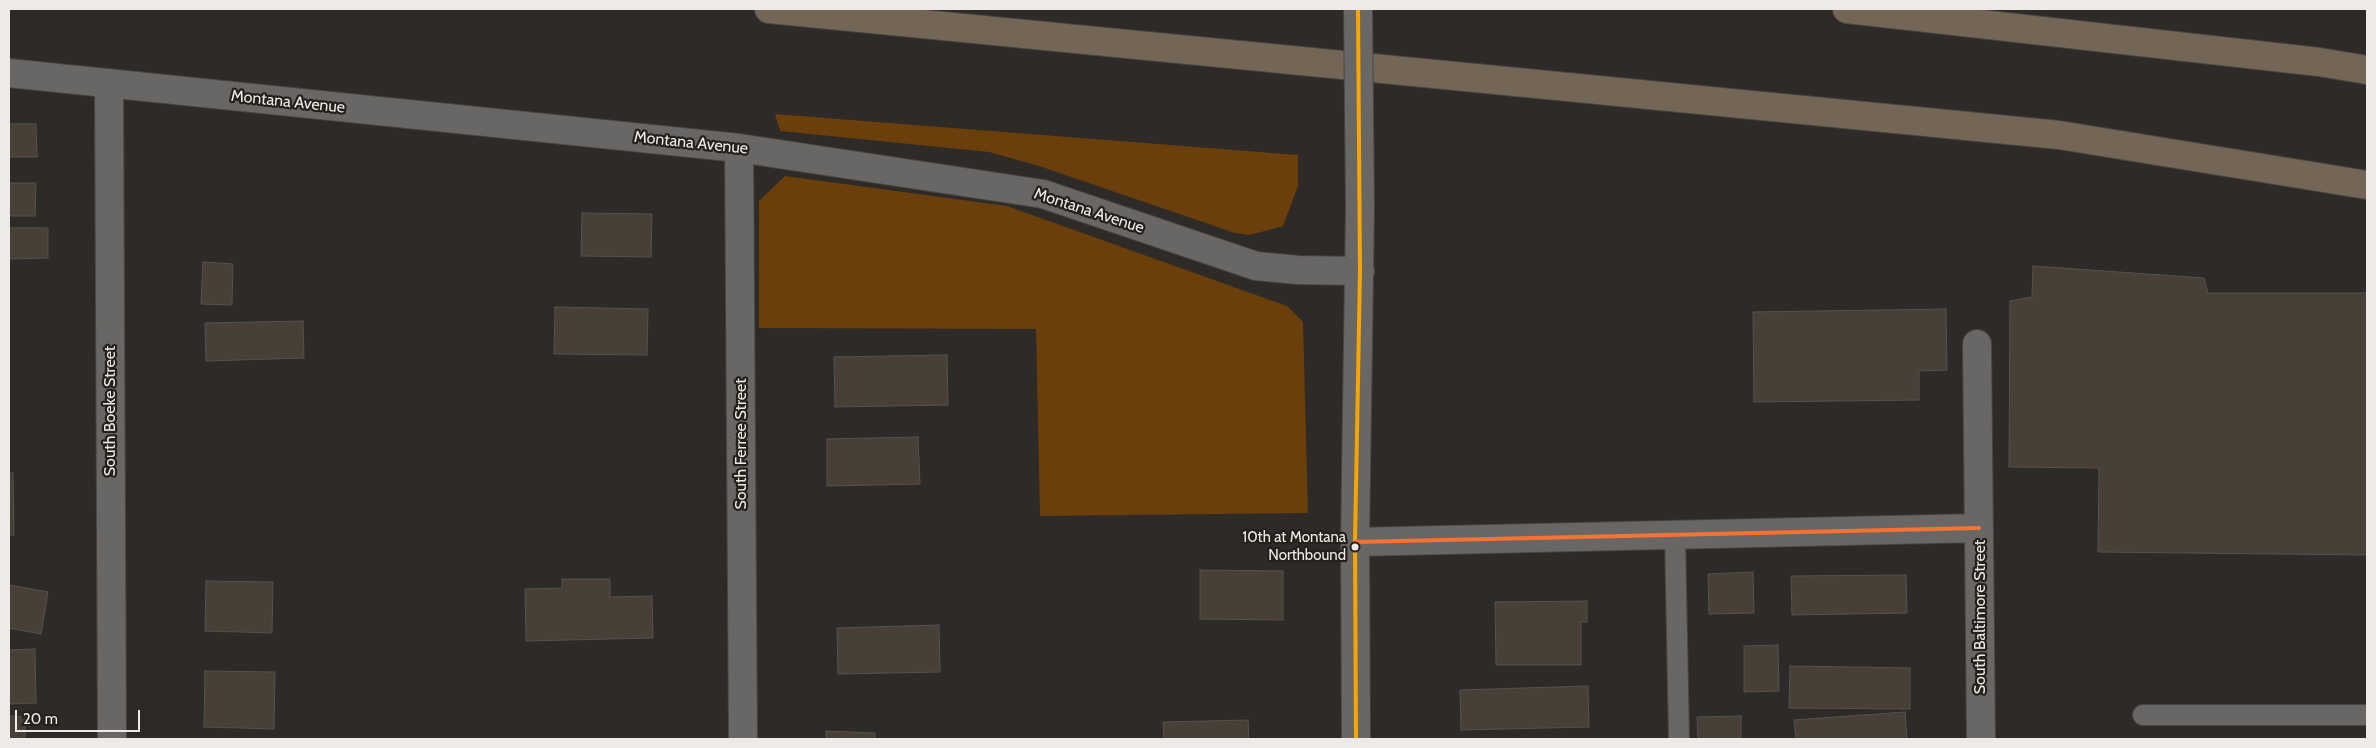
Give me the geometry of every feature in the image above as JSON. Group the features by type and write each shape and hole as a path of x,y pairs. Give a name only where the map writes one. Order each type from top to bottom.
{"highway":[{"path":"769,9 2059,135 2367,185"},
{"path":"1847,9 2319,62 2367,70"}],"street":[{"path":"1356,739 1355,542 1360,271 1358,9"},
{"name":"Montana Avenue","path":"9,74 739,148 1043,194 1256,266 1298,270 1360,271"},
{"name":"South Boeke Street","path":"109,83 112,739"},
{"name":"South Ferree Street","path":"739,148 743,739"},
{"name":"South Baltimore Street","path":"1977,344 1981,739"},
{"path":"1355,542 1979,528"}],"lane":[{"path":"1676,535 1678,739"},
{"path":"2143,715 2367,715"}],"shaded area":[{"path":"775,114 1298,155 1298,186 1283,226 1250,235 1235,233 1039,166 989,152 780,131"},
{"path":"785,176 1007,206 1287,306 1303,322 1308,513 1040,516 1036,329 759,328 759,201"}],"building":[{"path":"9,124 36,124 37,157 9,157"},
{"path":"9,183 36,183 35,216 9,216"},
{"path":"582,213 652,214 651,257 581,256"},
{"path":"9,228 48,228 48,258 9,259"},
{"path":"203,262 233,264 232,305 201,304"},
{"path":"2033,266 2204,278 2208,293 2367,293 2367,555 2098,552 2099,468 2009,467 2010,301 2032,297"},
{"path":"555,307 648,309 647,355 554,354"},
{"path":"1946,309 1947,370 1919,371 1919,400 1754,402 1753,312"},
{"path":"303,321 304,358 206,361 205,323"},
{"path":"947,355 948,405 835,407 834,357"},
{"path":"918,437 920,484 827,486 827,439"},
{"path":"9,473 13,473 14,535 9,535"},
{"path":"1200,570 1283,571 1283,620 1200,619"},
{"path":"1753,572 1754,613 1709,614 1708,574"},
{"path":"1906,575 1907,613 1792,615 1791,576"},
{"path":"562,579 610,579 610,597 652,596 653,638 526,641 525,589 562,588"},
{"path":"206,581 273,582 272,633 205,631"},
{"path":"9,585 48,592 41,634 9,628"},
{"path":"1587,601 1587,622 1581,622 1581,665 1496,665 1495,602"},
{"path":"939,625 940,672 838,674 837,628"},
{"path":"1778,645 1779,691 1744,692 1744,646"},
{"path":"35,649 36,703 9,704 9,650"},
{"path":"1790,666 1910,668 1910,709 1789,708"},
{"path":"205,671 275,672 274,729 204,727"},
{"path":"1588,686 1589,727 1461,730 1460,690"},
{"path":"1905,712 1907,739 1796,739 1794,720"},
{"path":"9,716 25,717 25,739 9,739"},
{"path":"1741,716 1741,739 1698,739 1697,717"},
{"path":"1248,720 1249,739 1164,739 1163,722"},
{"path":"826,731 875,733 875,739 826,739"}],"transit line":[{"path":"1356,739 1355,542 1360,271 1358,9"},
{"path":"1355,542 1979,528"}],"place":[{"name":"10th at Montana Northbound","path":"1355,547"}]}
